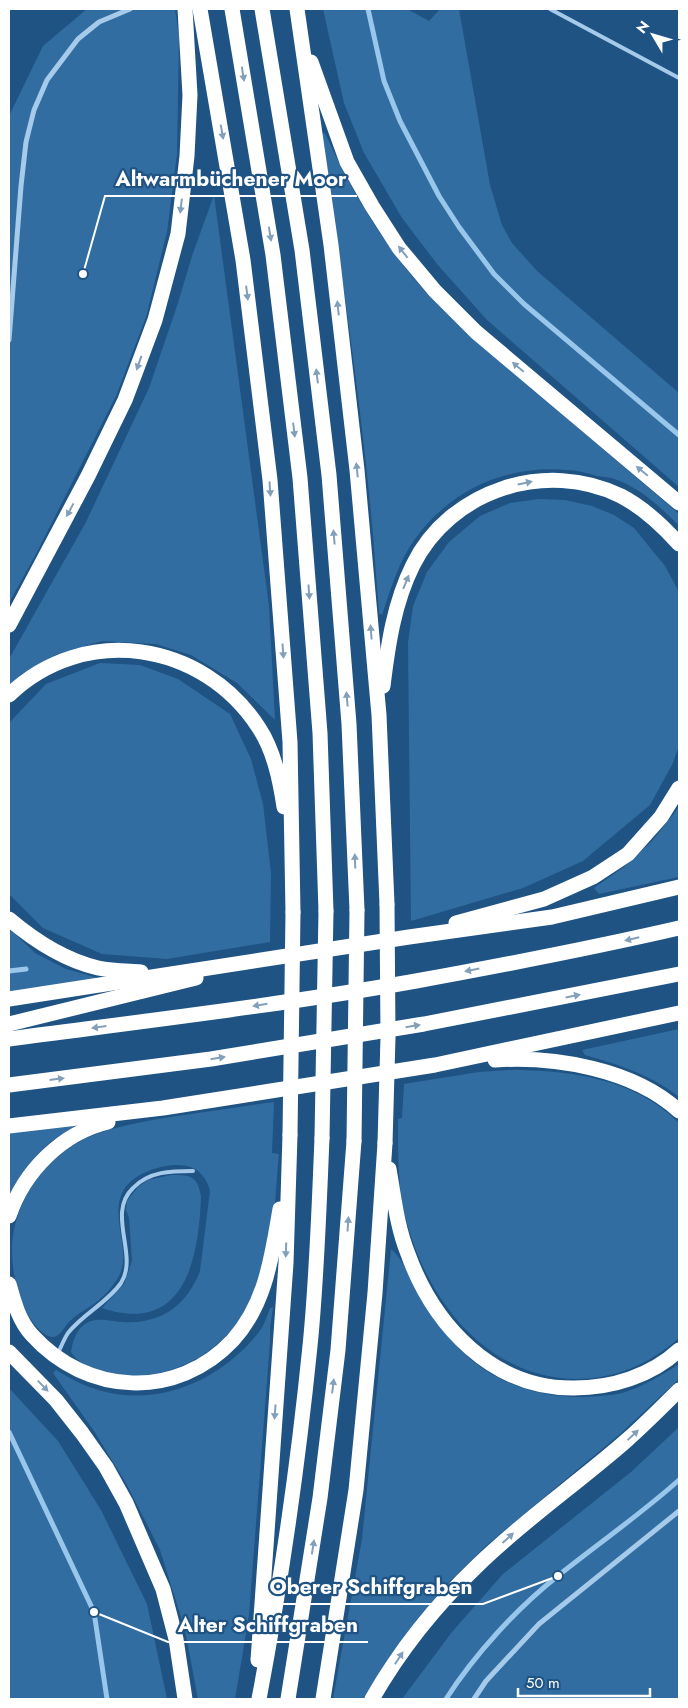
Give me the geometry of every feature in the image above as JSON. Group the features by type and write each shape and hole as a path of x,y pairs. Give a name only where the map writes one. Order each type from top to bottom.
{"highway":[{"path":"9,625 126,400 155,320 178,234 187,156 190,95 185,9"},
{"path":"200,9 244,260 270,480 290,742 293,912 286,1263 263,1574 257,1699"},
{"path":"232,9 273,255 300,478 320,733 326,911 322,1138 318,1241 310,1346 272,1629 257,1699"},
{"path":"297,11 335,274 357,470 379,715 387,904 388,1038 385,1143 375,1294 356,1490 323,1699"},
{"path":"263,14 302,250 329,475 349,724 357,910 354,1141 338,1341 323,1478 288,1699"},
{"path":"301,34 347,162 399,248 435,291 476,332 679,503"},
{"path":"379,715 390,634 398,600 413,564 437,530 469,503 503,487 536,480 565,481 594,487 620,496 644,510 665,528 679,544"},
{"path":"9,695 24,680 57,662 88,652 118,649 153,654 184,664 209,677 238,702 259,728 273,757 283,799 291,873"},
{"path":"409,937 544,899 592,877 628,854 661,817 679,788"},
{"path":"9,999 162,974 552,917 679,887"},
{"path":"9,919 41,944 69,959 99,968 162,974"},
{"path":"9,1039 206,1013 416,981 679,928"},
{"path":"9,1024 280,957"},
{"path":"9,1085 211,1059 414,1026 679,974"},
{"path":"9,1126 163,1108 435,1065 679,1013"},
{"path":"435,1065 521,1058 569,1063 610,1073 641,1086 672,1104 679,1111"},
{"path":"9,1216 14,1202 34,1169 62,1142 92,1126 163,1108"},
{"path":"385,1143 400,1228 408,1254 424,1289 443,1321 465,1345 491,1365 514,1377 541,1386 594,1388 618,1383 644,1373 671,1358 679,1350"},
{"path":"9,1284 16,1309 31,1334 56,1358 90,1376 123,1383 152,1383 180,1376 210,1361 234,1339 255,1308 268,1274 289,1166"},
{"path":"9,1352 56,1400 82,1433 106,1467 126,1503 163,1589 176,1639 185,1699"},
{"path":"372,1699 412,1640 442,1603 478,1565 518,1529 627,1440 679,1390"}],"street":[{"path":"9,340 21,186 26,142 34,110 47,80 78,39 99,22 130,9"},
{"path":"474,1699 486,1681 539,1624 679,1511"}],"lane":[{"path":"550,9 679,78"},
{"path":"56,1358 67,1334 107,1298 122,1281 126,1266 122,1209 127,1193 139,1181 152,1175 166,1172 193,1171"}],"shaded area":[{"path":"87,9 175,9 179,36 177,154 167,232 146,317 116,396 9,603 9,116 43,46"},
{"path":"323,9 407,9 429,21 440,9 459,9 490,185 502,225 512,243 537,271 679,393 679,487 487,320 437,264 402,218 364,153 344,103"},
{"path":"325,133 365,210 389,246 416,281 470,334 679,514 679,526 640,492 612,478 574,471 545,469 523,471 502,476 463,494 429,522 404,556 382,615 379,613 360,411 321,134"},
{"path":"214,195 269,606 275,720 237,683 191,655 156,644 102,641 55,655 20,675 9,686 9,659 86,522 149,388"},
{"path":"539,499 565,500 592,506 614,515 634,528 665,566 679,592 679,746 672,765 650,805 583,861 523,888 411,921 408,643 413,606 427,572 449,542 480,516 510,503"},
{"path":"100,663 140,665 178,679 230,714 251,759 263,804 271,873 270,942 167,959 102,954 43,928 9,894 9,723 46,684"},
{"path":"679,807 679,877 599,894 594,888 624,867 653,840"},
{"path":"9,928 35,953 66,969 98,978 9,992"},
{"path":"679,1029 679,1097 646,1077 623,1067 585,1055 582,1050"},
{"path":"532,1070 578,1075 622,1086 661,1108 679,1123 679,1338 639,1365 609,1375 578,1379 561,1378 529,1371 500,1357 474,1338 452,1314 434,1287 419,1257 408,1226 400,1186 398,1119 402,1118 404,1084 479,1072"},
{"path":"274,1102 272,1153 279,1154 270,1251 262,1279 253,1299 242,1318 228,1334 213,1348 195,1360 155,1374 133,1376 99,1371 83,1364 71,1352 76,1334 86,1323 99,1320 135,1322 148,1320 170,1311 188,1294 200,1271 210,1191 208,1184 199,1172 193,1168 176,1165 156,1168 146,1172 130,1182 125,1188 120,1198 118,1209 123,1266 110,1289 99,1300 69,1322 59,1335 48,1336 36,1326 24,1307 14,1275 13,1234 18,1215 26,1197 36,1180 49,1165 81,1141 99,1133 130,1124"},
{"path":"77,1124 48,1144 36,1156 16,1182 9,1197 9,1133"},
{"path":"171,1175 188,1176 195,1180 201,1196 196,1244 191,1266 182,1286 169,1301 152,1311 130,1314 102,1308 124,1284 132,1261 129,1218 126,1210 127,1201 138,1187 148,1180"},
{"path":"391,1249 402,1262 419,1296 442,1329 468,1357 497,1377 529,1390 547,1394 582,1397 613,1395 629,1391 679,1364 679,1379 620,1434 487,1545 449,1582 389,1657 363,1699 333,1699 362,1539"},
{"path":"273,1307 249,1615 235,1699 198,1699 185,1630 160,1550 127,1485 94,1431 53,1373 56,1370 90,1387 124,1395 168,1392 209,1376 227,1363 244,1349 259,1332 270,1308"},
{"path":"9,1388 58,1441 101,1510 147,1604 167,1699 9,1699"},
{"path":"679,1427 679,1699 402,1699 452,1632 503,1574 631,1472"}],"waterway":[{"path":"368,9 384,81 400,121 439,196 459,227 494,274 524,304 679,435"},
{"path":"9,971 26,969"},
{"path":"9,1432 94,1612 107,1699"},
{"path":"446,1699 470,1665 512,1617 543,1588 635,1517 679,1480"}],"place":[{"name":"Altwarmbüchener Moor","path":"83,274"},
{"name":"Oberer Schiffgraben","path":"558,1576"},
{"name":"Alter Schiffgraben","path":"94,1612"}]}
